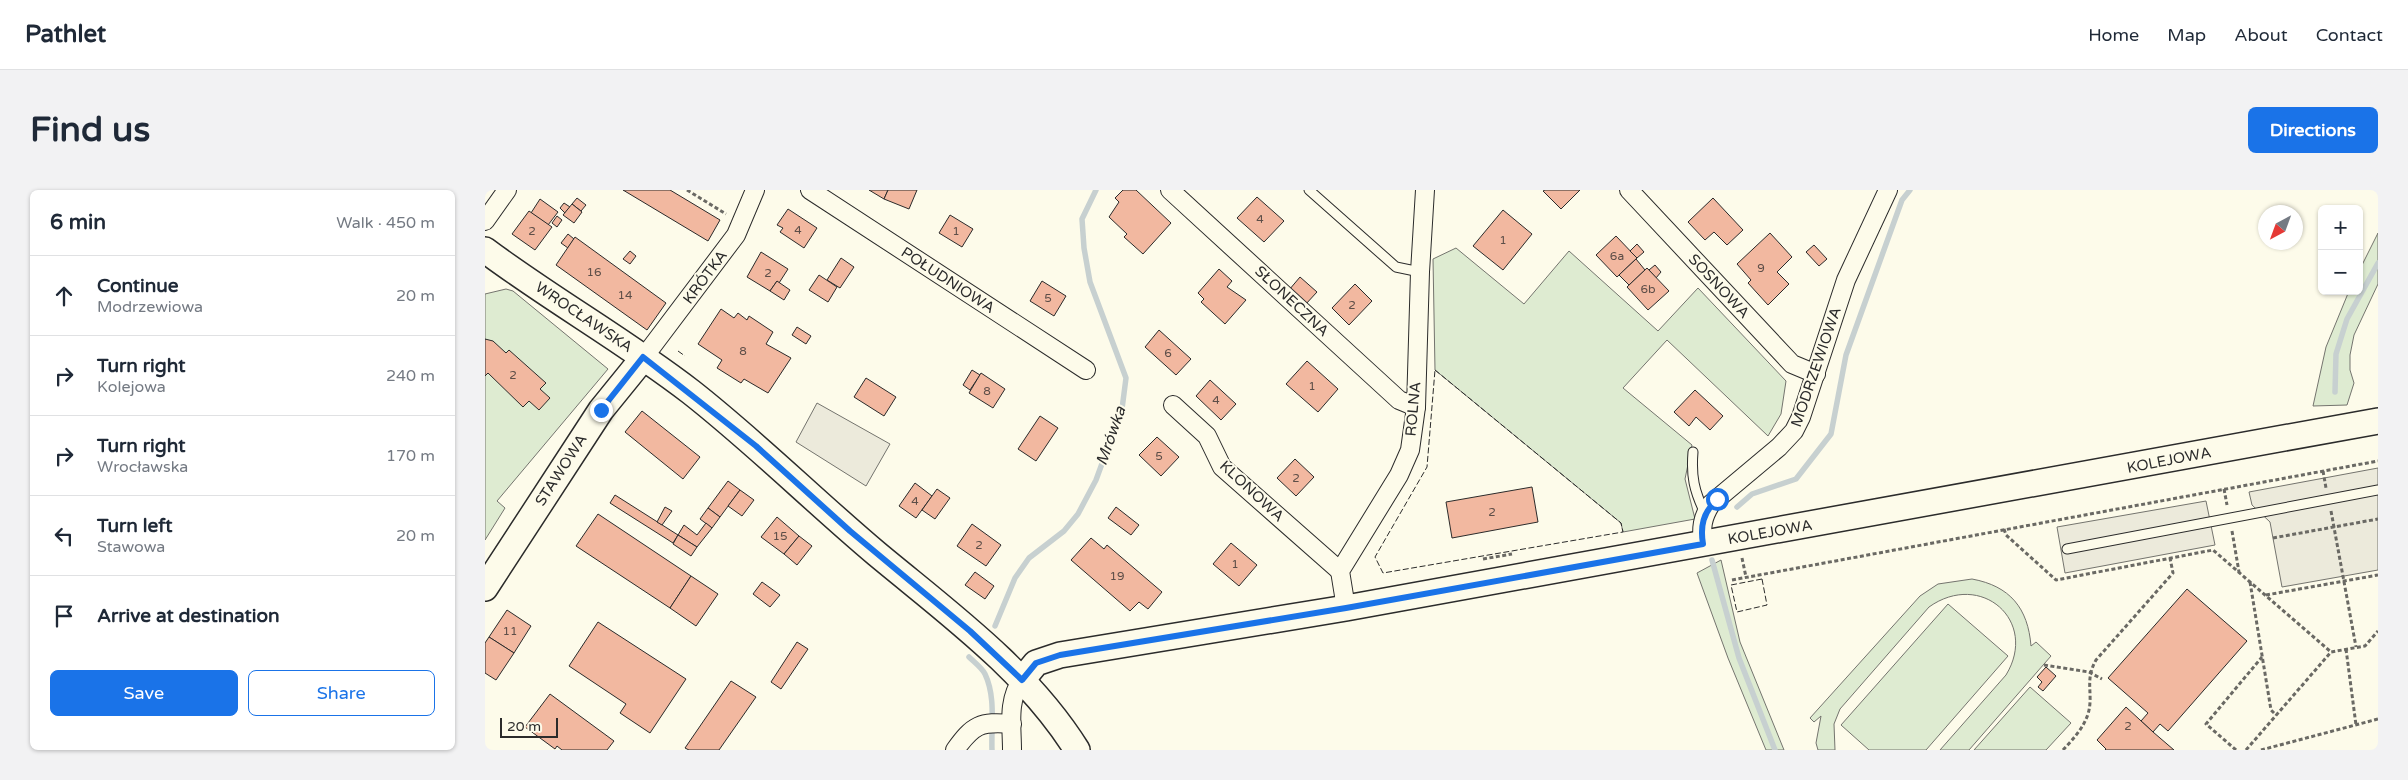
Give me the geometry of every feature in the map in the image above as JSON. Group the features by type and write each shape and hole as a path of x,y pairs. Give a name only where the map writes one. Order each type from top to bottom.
{"street":[{"path":"485,221 507,190"},
{"name":"KRÓTKA","path":"643,357 736,235 755,190"},
{"name":"POŁUDNIOWA","path":"810,190 1086,370"},
{"name":"SŁONECZNA","path":"1171,190 1399,400 1416,407"},
{"name":"ROLNA","path":"1340,571 1406,462 1416,407 1419,272 1425,190"},
{"name":"SOSNOWA","path":"1629,190 1792,364 1816,374"},
{"name":"MODRZEWIOWA","path":"1705,514 1717,499 1787,440 1801,417 1846,280 1888,190"},
{"name":"WROCŁAWSKA","path":"485,251 643,357 756,446 850,531 970,631 1022,680 1045,704 1077,750"},
{"name":"STAWOWA","path":"485,588 601,410 643,357"},
{"name":"KLONOWA","path":"1173,404 1207,436 1222,468 1340,571"},
{"name":"KOLEJOWA","path":"1022,680 1036,663 1060,655 1346,608 2378,421"},
{"path":"1703,544 1701,528 1705,514"},
{"path":"1340,571 1346,608"},
{"path":"955,750 969,731 998,723 1012,700 1015,689 1022,680"},
{"path":"998,723 1012,750"}],"lane":[{"path":"1309,190 1395,268 1419,272"},
{"path":"1693,452 1691,472 1698,498 1705,514"},
{"path":"2067,549 2378,490"}],"path":[{"path":"687,190 742,223"},
{"path":"1732,580 2378,461"},
{"path":"2323,471 2356,647"},
{"path":"2273,538 2378,519"},
{"path":"2004,529 2006,535 2056,580 2213,550 2331,652"},
{"path":"2063,750 2081,729 2088,713 2089,672 2096,660 2173,573 2170,558"},
{"path":"2265,595 2378,575"},
{"path":"2250,582 2271,710 2276,715"},
{"path":"2246,750 2331,652 2365,646 2378,630"},
{"path":"2346,649 2356,725"},
{"path":"2236,750 2206,724 2262,656"},
{"path":"2044,665 2089,672 2102,679"},
{"path":"2261,750 2378,719"}],"green space":[{"path":"2378,233 2378,284 2354,335 2350,355 2350,370 2354,383 2347,405 2313,406 2326,347 2347,295 2363,295 2363,263"},
{"path":"1456,248 1524,304 1569,251 1658,331 1698,288 1786,381 1781,414 1768,436 1667,340 1623,388 1692,445 1685,479 1695,519 1623,532 1621,523 1435,370 1433,259"},
{"path":"506,289 513,291 608,369 497,501 505,508 485,540 485,294"},
{"path":"1721,560 1740,642 1784,750 1766,750 1728,658 1697,573"},
{"path":"1972,579 1985,582 2007,593 2015,601 2026,620 2031,646 2036,642 2051,656 1969,750 1940,750 2006,675 2014,655 2015,636 2010,620 1999,607 1985,598 1968,594 1949,597 1929,607 1840,709 1834,724 1835,750 1818,750 1816,743 1821,716 1814,722 1810,718 1920,596 1938,584"},
{"path":"1948,604 2008,656 1926,750 1869,750 1841,725"},
{"path":"2030,687 2071,723 2046,750 1974,750"}],"shaded area":[{"path":"817,403 890,444 866,486 796,442"},
{"path":"2378,468 2378,570 2282,587 2270,522 2252,505 2249,492"},
{"path":"2206,501 2215,545 2065,573 2057,527"}],"building":[{"path":"623,190 670,190 720,220 708,241"},
{"path":"869,190 888,190 884,199"},
{"path":"888,190 917,190 909,209 884,199"},
{"path":"1123,190 1136,190 1171,223 1143,254 1124,237 1127,234 1109,217 1119,202 1115,198"},
{"path":"1580,190 1561,209 1543,191"},
{"path":"1257,197 1284,221 1264,242 1237,218"},
{"path":"577,198 586,205 581,211 572,204"},
{"path":"1713,198 1743,230 1727,245 1714,232 1705,240 1688,222"},
{"path":"540,199 558,212 548,225 531,213"},
{"path":"564,203 570,207 565,213 560,208"},
{"path":"572,204 582,212 574,223 563,215"},
{"path":"788,209 817,228 804,248 780,232 783,228 777,225"},
{"path":"1503,210 1532,234 1503,270 1473,246"},
{"path":"529,211 552,227 535,250 512,234"},
{"path":"950,215 973,229 962,247 939,233"},
{"path":"557,216 562,220 557,227 552,223"},
{"path":"1770,233 1792,257 1777,272 1789,284 1768,305 1748,283 1751,280 1737,264"},
{"path":"568,234 574,239 568,248 561,243"},
{"path":"1616,236 1637,258 1617,277 1596,255"},
{"path":"575,237 666,303 647,330 556,265"},
{"path":"1637,244 1644,252 1637,258 1630,251"},
{"path":"1814,245 1827,259 1819,266 1806,252"},
{"path":"630,251 636,256 630,264 623,259"},
{"path":"761,252 788,269 779,283 777,281 770,291 747,277"},
{"path":"841,258 854,267 840,288 827,280"},
{"path":"1636,259 1645,270 1629,285 1619,275"},
{"path":"1655,265 1661,272 1656,278 1649,270"},
{"path":"1647,268 1669,291 1648,310 1627,287"},
{"path":"1219,269 1232,281 1227,287 1246,300 1225,324 1201,302 1204,299 1198,293"},
{"path":"819,275 837,287 828,302 809,290"},
{"path":"1300,277 1317,292 1305,305 1289,290"},
{"path":"777,281 790,290 784,300 770,291"},
{"path":"1042,281 1066,296 1054,316 1030,301"},
{"path":"1355,284 1372,301 1349,325 1332,308"},
{"path":"721,309 734,318 738,313 747,320 749,316 773,332 766,344 791,358 768,393 744,379 741,383 717,368 722,360 698,344"},
{"path":"797,327 811,336 806,344 792,335"},
{"path":"1159,330 1191,359 1176,375 1145,347"},
{"path":"485,339 493,341 506,353 509,350 546,383 540,389 550,398 539,410 529,401 523,407 488,373 485,376"},
{"path":"1307,361 1338,389 1318,412 1286,384"},
{"path":"972,370 980,375 970,390 963,385"},
{"path":"981,373 1005,389 993,408 969,393"},
{"path":"866,378 896,397 884,416 854,397"},
{"path":"1210,380 1236,404 1221,420 1196,396"},
{"path":"1695,390 1723,416 1710,430 1696,417 1689,426 1674,412"},
{"path":"642,411 700,457 683,479 625,432"},
{"path":"1040,416 1058,428 1036,461 1018,449"},
{"path":"1157,437 1179,457 1161,476 1139,455"},
{"path":"1295,459 1314,477 1296,496 1277,478"},
{"path":"728,481 740,490 720,517 708,508"},
{"path":"915,483 932,496 916,518 899,506"},
{"path":"1532,487 1538,522 1452,538 1446,502"},
{"path":"937,489 950,498 935,519 922,510"},
{"path":"740,490 754,500 742,516 728,506"},
{"path":"615,495 678,535 673,543 610,503"},
{"path":"665,507 672,511 662,525 657,522"},
{"path":"1116,507 1139,525 1131,535 1108,518"},
{"path":"708,508 720,517 712,528 700,519"},
{"path":"598,514 691,576 670,608 576,546"},
{"path":"777,517 799,536 784,554 761,537"},
{"path":"706,523 712,528 697,547 678,535 684,525 697,535"},
{"path":"972,524 1001,545 986,566 957,546"},
{"path":"678,535 697,547 691,556 673,544"},
{"path":"799,536 812,546 797,565 784,554"},
{"path":"1091,538 1104,549 1107,545 1162,592 1148,609 1139,602 1130,611 1071,560"},
{"path":"1231,543 1257,565 1239,586 1213,564"},
{"path":"975,572 994,586 985,599 965,585"},
{"path":"691,576 718,594 696,626 670,608"},
{"path":"762,582 780,595 770,607 753,594"},
{"path":"2187,589 2247,641 2168,731 2160,724 2153,732 2141,721 2148,713 2108,678"},
{"path":"507,610 531,626 514,653 489,637"},
{"path":"598,622 686,679 650,733 620,713 626,704 569,666"},
{"path":"489,637 514,653 496,680 485,673 485,643"},
{"path":"797,642 808,649 781,689 771,682"},
{"path":"2046,667 2056,676 2043,691 2038,687 2042,682 2037,677"},
{"path":"731,681 756,697 719,750 689,750 685,748"},
{"path":"550,694 614,741 607,750 562,750 557,746 555,749 525,727"},
{"path":"2126,707 2174,750 2105,750 2097,740"}],"waterway":[{"name":"Mrówka","path":"995,626 1015,578 1029,558 1064,531 1078,514 1096,480 1122,409 1126,378 1090,282 1084,248 1082,219 1096,190"},
{"path":"1737,507 1752,494 1796,479 1831,434 1846,355 1902,200 1910,190"},
{"path":"2335,392 2336,354 2347,319 2378,263"},
{"path":"1712,560 1739,658 1775,750"},
{"name":"Mrówka","path":"969,657 984,672 991,692 992,750"}],"fence":[{"path":"678,351 685,356"},
{"path":"1435,370 1621,523 1623,532 1383,573 1375,557 1427,467 1435,370"},
{"path":"1762,579 1767,605 1737,612 1731,585 1762,579"}],"route":[{"path":"601,410 643,357 737,429 850,531 970,631 1022,680 1028,670 1036,663 1060,655 1346,608 1703,544 1701,528 1703,520 1711,504 1717,499"}]}
